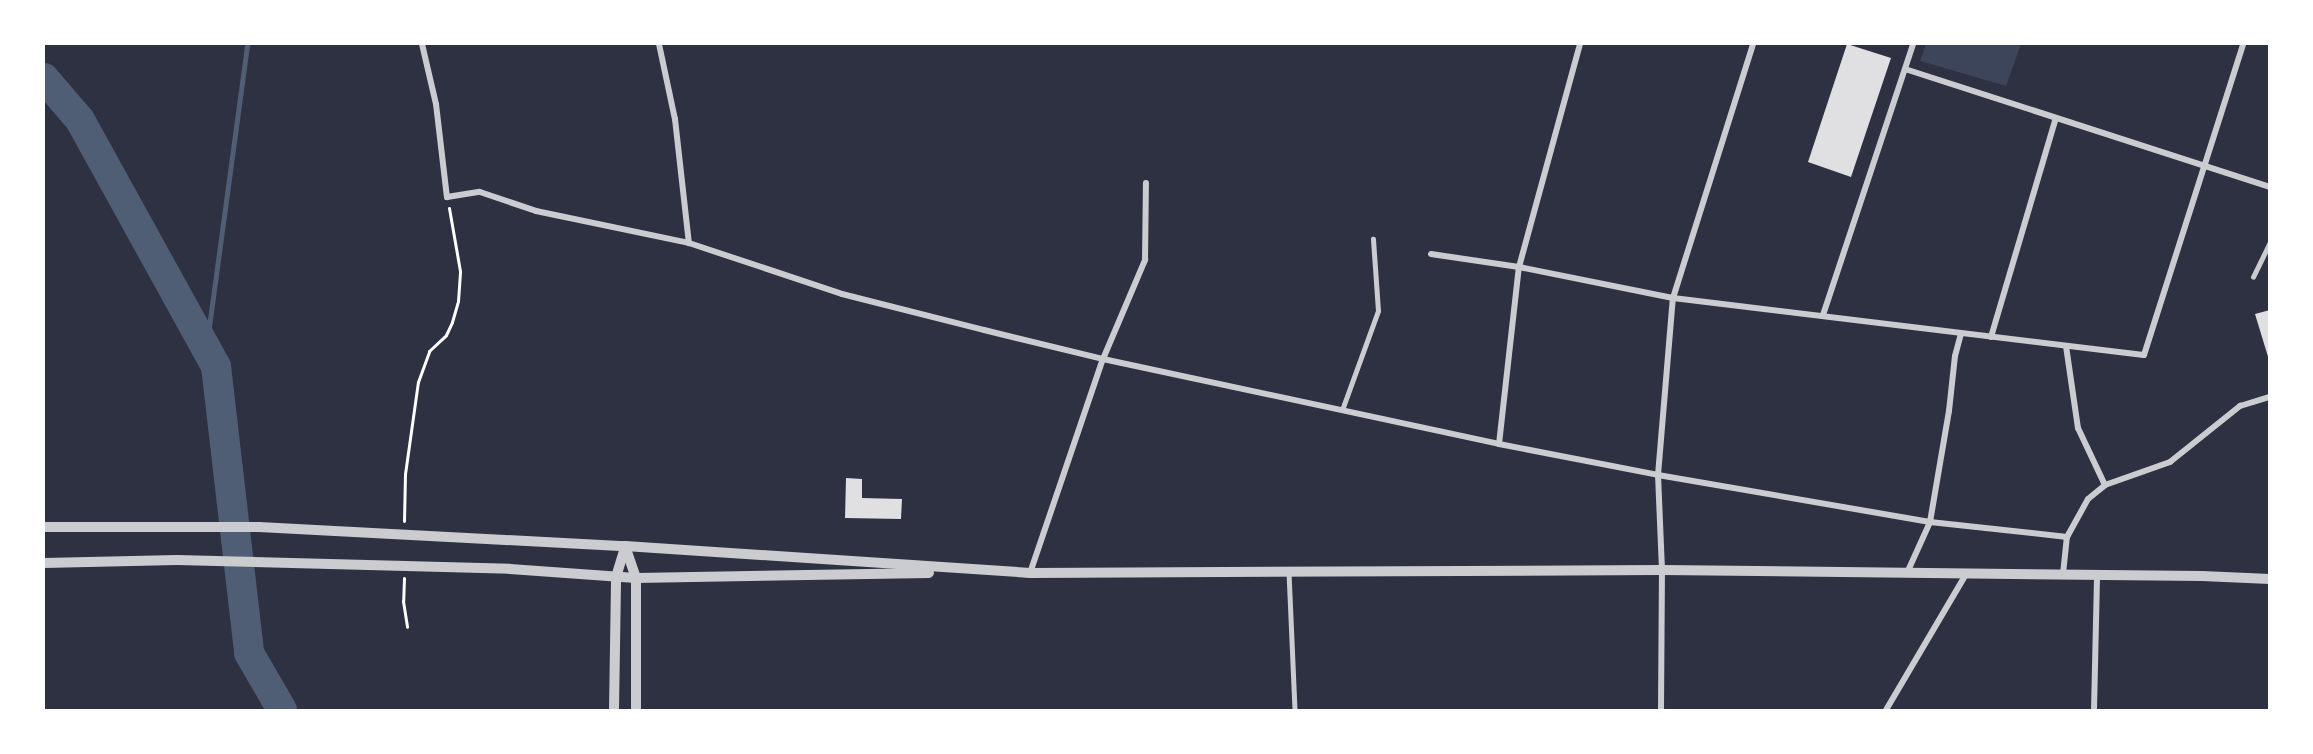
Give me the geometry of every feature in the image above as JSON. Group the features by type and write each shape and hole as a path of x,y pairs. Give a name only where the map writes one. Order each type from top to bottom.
{"street":[{"path":"422,44 436,104 447,197 480,192 536,211 689,243 842,294 1103,358 1499,444 1658,475 1930,522 2067,537"},
{"path":"659,44 675,119 689,243"},
{"path":"1499,444 1519,267 1580,44"},
{"path":"1661,711 1662,570 1658,475 1673,298 1754,44"},
{"path":"1823,315 1913,44"},
{"path":"1431,254 1519,267 1673,298 2144,355 2243,44"},
{"path":"1905,69 2270,187"},
{"path":"1992,337 2056,118"},
{"path":"1030,573 1103,358 1145,260 1146,183"},
{"path":"1906,573 1930,522 1949,411 1955,356 1961,334"},
{"path":"2066,346 2078,428 2105,486"},
{"path":"2063,574 2067,537 2088,499 2105,486 2170,462 2240,406 2270,397"},
{"path":"44,527 259,527 625,546 1030,573 1662,570 2063,574 2270,579"},
{"path":"614,711 616,577 625,546"},
{"path":"625,546 636,578 636,711"},
{"path":"44,563 177,560 600,574 636,578 1004,571"},
{"path":"1886,711 1967,573"},
{"path":"2094,711 2097,575"}],"lane":[{"path":"1342,410 1378,311 1373,240"},
{"path":"2253,277 2270,242"},
{"path":"1289,572 1295,711"}],"path":[{"path":"404,525 406,465 418,382 429,351 446,335 458,301 460,271 447,197"},
{"path":"404,570 403,601 407,627"}],"shaded area":[{"path":"1926,44 2021,44 2006,86 1920,61"}],"building":[{"path":"1847,44 1891,58 1851,177 1808,162"},
{"path":"2270,310 2270,360 2269,360 2255,314"},
{"path":"846,478 862,479 862,498 902,499 901,519 845,518"}],"waterway":[{"path":"206,349 247,44"},
{"path":"44,78 80,120 216,366 249,653 282,710"}]}
